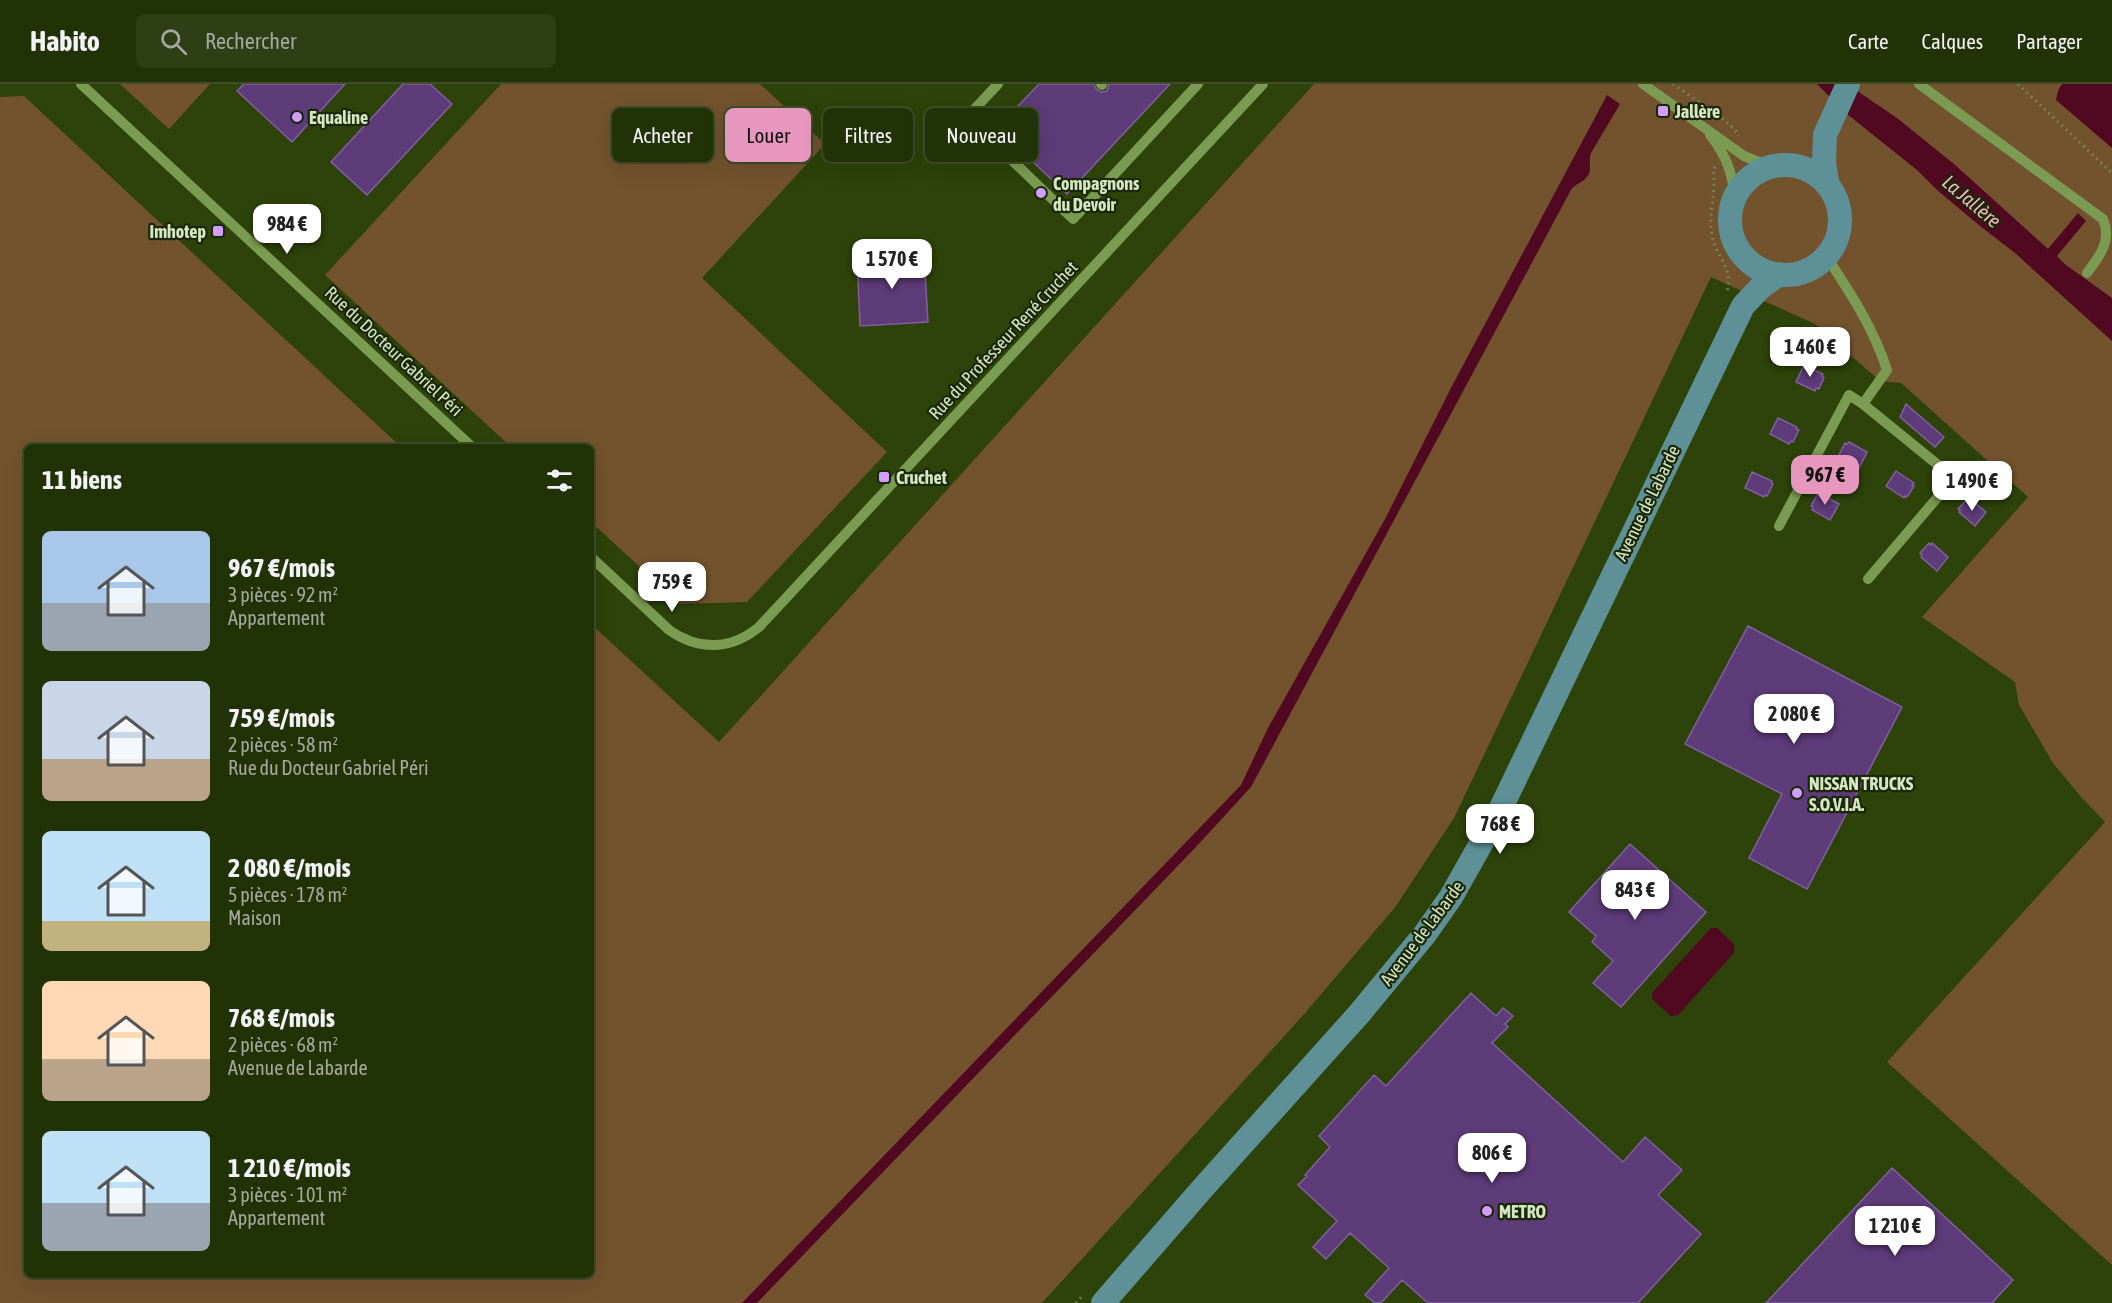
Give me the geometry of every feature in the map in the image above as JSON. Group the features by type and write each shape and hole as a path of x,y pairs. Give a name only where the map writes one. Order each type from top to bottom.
{"main road":[{"path":"1828,186 1824,163 1825,135 1848,84"},
{"path":"1777,166 1803,168 1821,178 1838,205 1840,216 1837,238 1826,256 1800,273 1779,274 1759,267 1743,254 1732,232 1732,208 1735,197 1750,178 1777,166 1825,135"},
{"name":"Avenue de Labarde","path":"1095,1297 1202,1189 1359,1014 1425,934 1472,864 1505,800 1734,303 1744,272 1743,254"},
{"name":"Avenue de Labarde","path":"1734,303 1779,274"}],"street":[{"name":"Rue du Docteur Gabriel Péri","path":"81,84 469,444"},
{"path":"998,84 967,117 1073,219 1198,84"},
{"name":"Rue du Professeur René Cruchet","path":"594,560 669,630 692,642 716,646 750,635 1263,84"},
{"path":"1643,84 1702,126 1729,153 1777,166"},
{"path":"1919,84 2103,219 2109,229 2108,241 2087,273"},
{"path":"1729,153 1735,197"},
{"path":"1826,256 1878,342 1887,370 1863,404"},
{"path":"1779,526 1849,395 1954,478 1868,579"}],"path":[{"path":"1673,84 1722,118 1738,133 1738,143 1713,169 1716,186 1711,218 1715,245 1726,265 1728,290 1734,303"},
{"path":"2018,84 2112,173"},
{"path":"1076,1303 1095,1297"}],"shaded area":[{"path":"120,84 210,84 169,129"},
{"path":"501,84 760,84 786,108 725,108 725,162 808,162 702,278 887,452 747,602 680,604 594,525 594,444 508,444 325,275"},
{"path":"1314,84 2112,84 2112,1265 1887,1062 2105,822 2053,763 2019,705 2015,682 1922,617 2028,497 1901,383 1880,381 1815,324 1711,277 1454,818 1396,906 1306,1012 1042,1303 0,1303 0,97 24,96 398,444 24,444 24,1278 594,1278 594,627 719,742"},
{"path":"811,131 823,142 823,146 811,159"}],"water":[{"name":"La Jallère","path":"1817,84 1847,84 1897,118 1954,164 2048,249 2078,213 2086,221 2057,256 2112,298 2112,341 2015,253 1847,114"},
{"path":"2062,84 2112,84 2112,148 2056,100"},
{"path":"1607,95 1620,104 1591,153 1588,175 1572,188 1251,787 757,1303 742,1303 1241,785 1268,728 1385,519 1452,386"},
{"path":"1711,928 1717,928 1734,944 1734,953 1678,1015 1671,1016 1653,1000 1652,993"}],"building":[{"name":"Equaline","path":"244,84 345,84 292,142 237,91"},
{"path":"403,84 430,84 452,104 367,195 331,162"},
{"path":"1039,84 1094,84 1101,92 1107,91 1109,84 1170,84 1067,194 1033,162 1038,162 1038,108 1016,108"},
{"path":"924,255 928,322 860,326 857,258"},
{"path":"1804,365 1823,374 1824,378 1819,389 1816,388 1815,391 1796,382"},
{"path":"1906,404 1944,437 1935,447 1900,417"},
{"path":"1778,418 1799,430 1793,442 1789,444 1770,434"},
{"path":"1849,442 1867,452 1859,468 1840,458 1839,455 1845,443"},
{"path":"1896,471 1914,483 1907,497 1904,498 1886,486"},
{"path":"1752,472 1772,481 1773,484 1767,496 1764,497 1745,488"},
{"path":"1821,494 1839,504 1830,520 1812,510 1811,506 1817,495"},
{"path":"1967,499 1986,512 1975,526 1958,509"},
{"path":"1929,543 1948,557 1937,571 1921,557 1920,553"},
{"path":"1748,626 1902,707 1807,889 1749,858 1782,794 1685,744"},
{"path":"1630,844 1706,912 1621,1007 1593,983 1613,961 1592,942 1596,936 1569,912"},
{"path":"1471,993 1496,1016 1503,1008 1513,1016 1505,1024 1508,1027 1492,1043 1623,1162 1645,1137 1682,1170 1658,1195 1701,1234 1638,1303 1428,1303 1402,1280 1381,1303 1375,1303 1365,1295 1389,1268 1350,1233 1326,1259 1313,1247 1337,1221 1298,1185 1330,1147 1319,1136 1374,1075 1386,1086"},
{"path":"1892,1168 2013,1280 1992,1303 1766,1303"}],"place":[{"name":"Jallère","path":"1663,111"},
{"name":"Equaline","path":"297,117"},
{"name":"Compagnons du Devoir","path":"1041,193"},
{"name":"Imhotep","path":"218,231"},
{"name":"Cruchet","path":"884,477"},
{"name":"NISSAN TRUCKS S.O.V.I.A.","path":"1797,793"},
{"name":"METRO","path":"1487,1211"}]}
